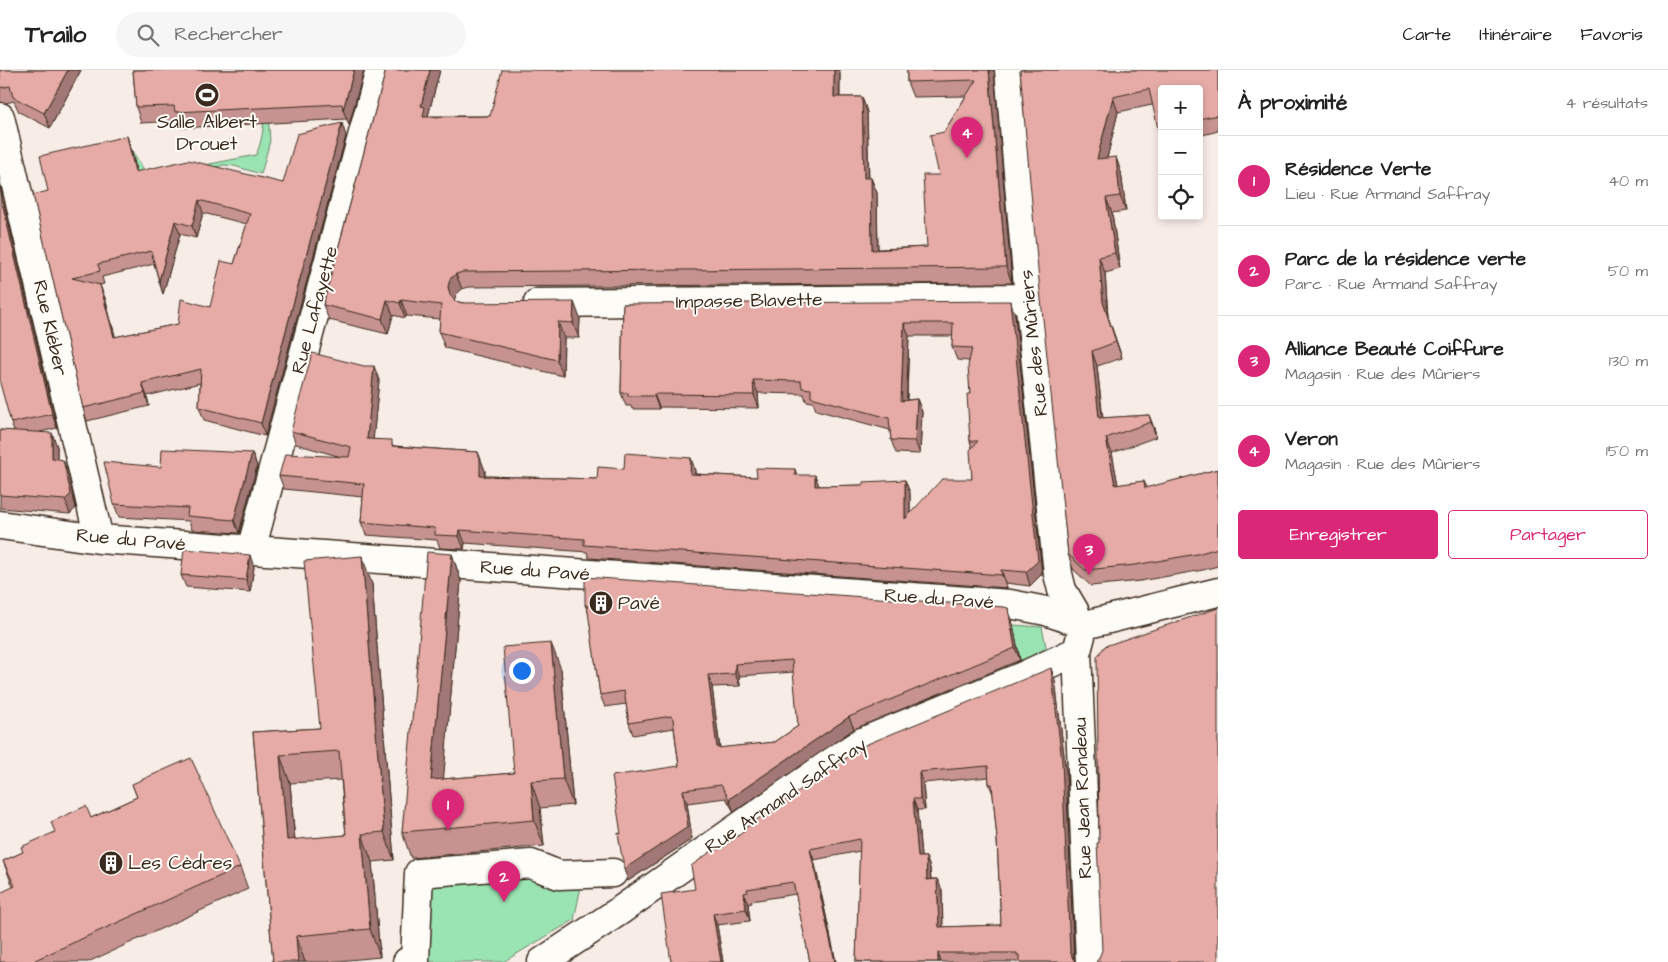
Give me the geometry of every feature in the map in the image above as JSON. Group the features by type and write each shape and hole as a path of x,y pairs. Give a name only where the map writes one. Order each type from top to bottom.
{"street":[{"name":"Rue Lafayette","path":"250,550 380,70"},
{"name":"Rue des Mûriers","path":"1009,70 1029,298 1058,574 1062,590 1079,628"},
{"name":"Rue Kléber","path":"0,117 4,145 99,539"},
{"name":"Impasse Blavette","path":"509,303 1029,298"},
{"name":"Rue du Pavé","path":"0,525 99,539 1010,604 1046,610 1079,628"},
{"name":"Rue Armand Saffray","path":"542,962 611,917 826,764 862,742 1022,676 1079,628 1218,592"},
{"name":"Rue Jean Rondeau","path":"1079,628 1090,962"},
{"path":"407,962 415,961 419,873 531,864 559,875 612,873"}],"green space":[{"path":"261,70 268,112 270,141 261,174 224,165 149,183 139,183 131,149 144,171 153,175 256,155 260,145 263,124"},
{"path":"1013,625 1042,627 1048,656 1021,665"},
{"path":"529,873 582,882 574,920 503,962 426,962 432,884"}],"building":[{"path":"0,70 68,70 44,113 13,97 10,86 0,88"},
{"path":"133,70 354,70 343,110 342,104 175,112 174,106 136,107"},
{"path":"386,70 430,70 421,106 425,107 423,117 490,116 502,70 834,70 834,97 862,97 864,178 871,178 872,250 927,247 923,175 939,175 930,135 944,132 976,80 907,82 907,70 989,70 1006,267 463,272 456,274 450,279 448,287 450,295 455,301 463,303 574,302 573,323 558,322 557,360 439,332 441,305 401,300 400,303 387,300 382,319 323,305"},
{"path":"1020,70 1218,70 1218,115 1203,118 1203,85 1158,85 1158,128 1149,89 1113,97 1097,159 1116,157 1120,196 1106,198 1115,253 1099,257 1103,302 1116,342 1092,351 1099,418 1149,415 1151,422 1106,438 1115,485 1144,481 1145,488 1218,469 1218,548 1197,554 1135,565 1085,570 1068,554 1039,281"},
{"path":"342,123 261,423 199,407 201,369 142,383 145,393 83,408 33,195 48,191 40,156 127,136 135,172 188,160 283,183 297,134","holes":["199,200 250,214 234,264 221,261 210,307 181,299 178,324 114,337 100,285 72,278 100,271 98,264 151,251 159,281 175,221 192,226"]},
{"path":"0,194 52,414 11,423 0,383"},
{"path":"1010,301 1038,561 1026,572 1001,570 1002,575 584,545 584,539 460,530 459,536 435,535 435,528 361,522 364,484 279,476 285,454 349,457 351,447 291,431 312,353 364,366 374,366 367,439 392,440 392,446 478,452 478,457 480,457 480,476 597,479 598,467 624,469 625,453 691,458 690,474 757,477 756,468 795,469 795,475 815,475 815,486 863,485 863,482 905,480 905,519 942,479 972,479 970,450 978,441 970,441 967,394 970,394 968,366 972,348 952,347 953,323 904,323 901,401 917,399 915,441 891,440 889,418 811,397 811,389 802,388 801,381 753,380 754,395 654,394 654,396 628,396 628,393 621,393 623,304"},
{"path":"0,430 52,433 52,458 63,460 71,494 65,500 0,495"},
{"path":"162,449 252,453 234,520 187,516 188,508 114,504 104,462 161,467"},
{"path":"184,549 250,555 246,580 181,575"},
{"path":"427,552 452,554 431,780 514,773 503,647 551,643 563,779 531,781 534,820 402,832"},
{"path":"362,556 384,832 362,834 370,929 296,936 298,962 273,962 253,732 320,728 304,561","holes":["339,751 346,835 287,840 280,755"]},
{"path":"585,577 1004,607 1008,608 1015,648 849,717 729,799 721,785 683,790 688,827 624,869 618,833 621,834 612,776 679,766 673,719 671,716 629,723 624,691 600,695 587,605 585,605","holes":["792,660 798,726 775,742 717,748 708,675 735,674 735,664"]},
{"path":"1218,608 1218,962 1096,962 1102,950 1097,843 1099,843 1097,657 1105,646"},
{"path":"1051,668 1062,761 1070,951 1076,962 1019,962 1019,955 1017,953 938,953 938,962 856,961 860,839 810,849 835,962 810,962 793,882 747,889 748,892 744,893 746,909 713,914 721,962 671,962 661,894 695,889 691,866 713,850 720,849 746,830 745,828 865,745","holes":["988,766 989,784 992,784 997,839 1001,925 939,927 937,879 927,880 926,857 918,857 913,799 920,799 919,772"]},
{"path":"191,758 240,867 35,960 36,962 0,962 0,893 15,886 3,861 23,852 21,847 55,832 51,822 86,806 91,818 137,797 132,784"}],"place":[{"name":"Salle Albert Drouet","path":"207,95"},
{"name":"Veron","path":"967,158"},
{"name":"Alliance Beauté Coiffure","path":"1089,575"},
{"name":"Pavé","path":"601,603"},
{"name":"Résidence Verte","path":"448,830"},
{"name":"Les Cèdres","path":"111,863"},
{"name":"Parc de la résidence verte","path":"504,902"}]}
